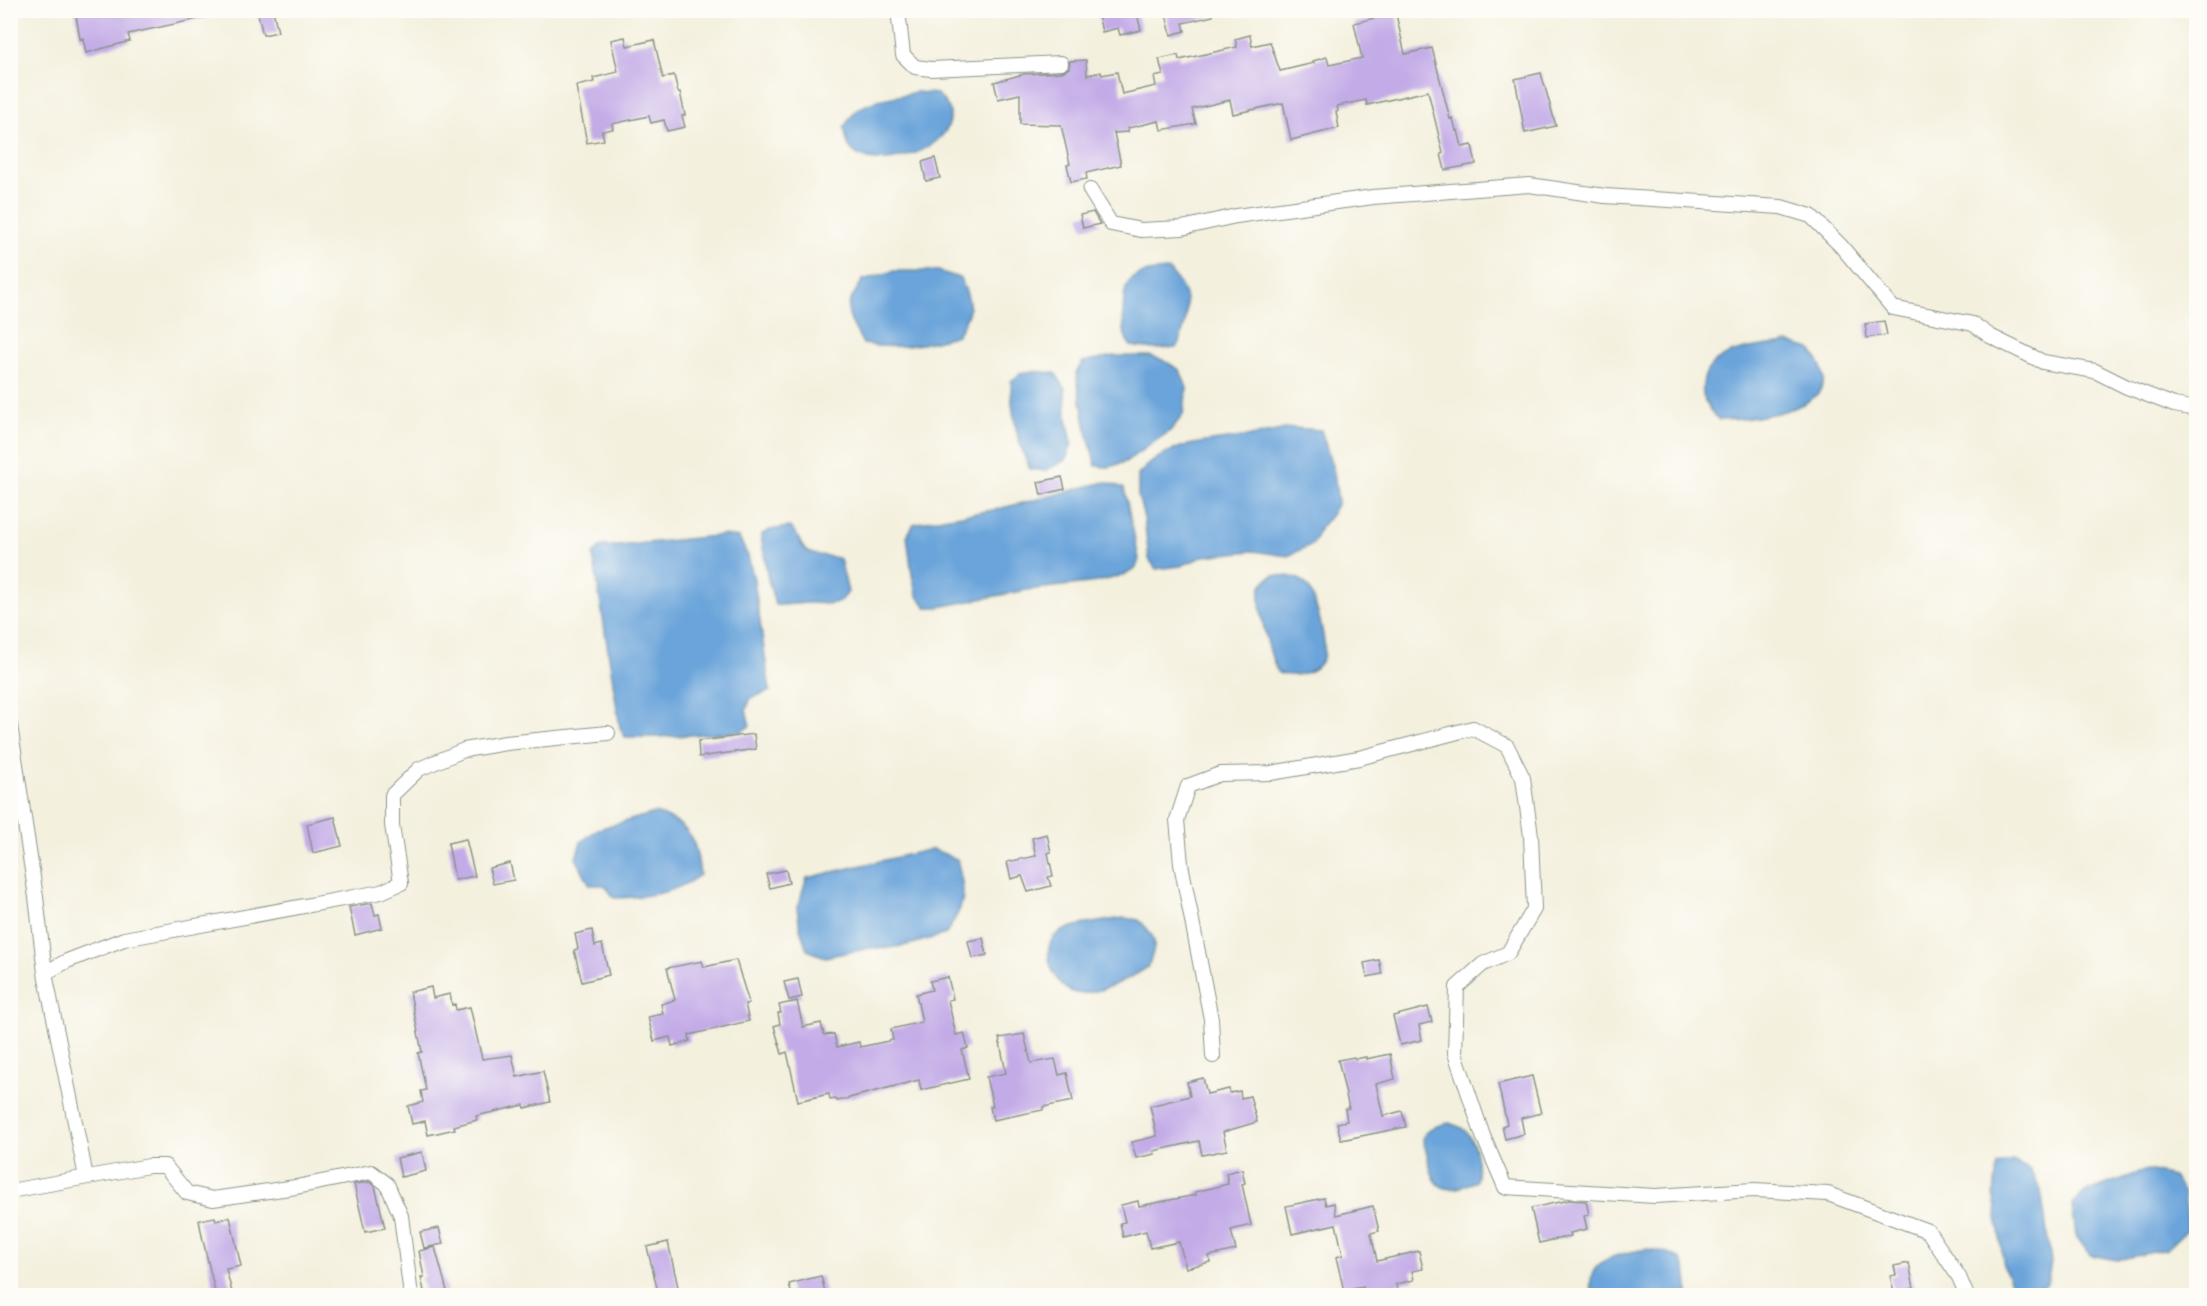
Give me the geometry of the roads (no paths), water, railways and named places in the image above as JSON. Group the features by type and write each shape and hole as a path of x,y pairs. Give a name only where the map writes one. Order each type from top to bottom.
{"street":[{"path":"898,10 903,55 915,67 931,69 1061,63"},
{"path":"1090,190 1111,224 1141,230 1182,228 1236,216 1373,196 1529,185 1605,196 1781,207 1811,216 1893,308 1973,324 1990,336 2043,362 2095,371 2136,391 2174,405 2196,409"},
{"path":"10,725 45,973 86,1177"},
{"path":"1213,1056 1210,1019 1181,864 1177,820 1188,786 1220,774 1271,772 1359,758 1473,728 1507,746 1523,778 1531,836 1534,909 1508,953 1483,964 1457,987 1455,1053 1483,1136 1505,1187 1655,1196 1754,1190 1827,1194 1928,1231 1959,1277 1967,1296"},
{"path":"45,973 123,939 381,892 401,883 392,825 392,795 419,769 464,750 506,743 608,733"},
{"path":"10,1191 149,1166 165,1166 187,1193 213,1199 296,1187 371,1172 387,1184 401,1216 411,1296"}],"water":[{"path":"917,92 937,94 948,107 949,123 942,136 913,154 895,159 877,160 862,157 849,147 844,127 857,109 878,100"},
{"path":"1169,270 1182,287 1186,303 1184,327 1176,348 1153,349 1131,346 1126,338 1123,309 1129,282 1142,274"},
{"path":"894,271 938,271 960,278 967,294 969,307 966,319 957,335 911,346 888,347 863,344 848,312 851,299 863,280"},
{"path":"1789,343 1811,349 1816,357 1824,379 1818,393 1794,408 1778,413 1719,420 1706,404 1703,395 1703,384 1707,372 1714,363 1737,351"},
{"path":"1114,356 1150,356 1163,360 1180,370 1187,388 1183,415 1170,431 1125,462 1109,467 1096,466 1085,424 1076,373 1083,362"},
{"path":"1032,371 1055,373 1065,388 1066,414 1072,443 1066,460 1045,471 1030,469 1018,437 1012,404 1011,381 1020,374"},
{"path":"1292,428 1321,430 1334,472 1338,502 1319,530 1313,544 1288,556 1253,551 1232,553 1204,556 1181,566 1156,569 1149,559 1144,518 1138,496 1138,475 1150,463 1176,449 1204,442"},
{"path":"1106,482 1124,488 1139,559 1136,568 1125,575 1097,582 1027,590 939,607 926,607 917,595 907,536 914,524 997,509"},
{"path":"789,527 795,532 806,550 814,554 840,559 848,592 840,600 830,604 775,605 761,535 770,530"},
{"path":"724,535 739,538 748,556 754,580 770,691 751,698 746,710 750,726 740,732 625,737 620,728 593,554 602,546"},
{"path":"1274,575 1299,579 1310,589 1314,601 1323,633 1324,654 1322,661 1306,673 1291,675 1278,673 1272,656 1265,633 1260,589 1266,580"},
{"path":"655,813 677,822 690,835 700,875 670,890 637,897 614,898 605,885 590,885 576,858 581,842 598,829"},
{"path":"932,849 957,859 962,882 961,905 946,934 908,945 870,948 825,957 807,950 797,908 807,878"},
{"path":"1124,918 1139,920 1153,937 1153,952 1148,967 1121,982 1088,993 1070,991 1064,987 1050,965 1049,948 1056,935 1069,928"},
{"path":"1449,1123 1463,1129 1471,1139 1476,1153 1477,1168 1476,1181 1450,1189 1436,1182 1423,1139 1425,1133 1437,1126"},
{"path":"2012,1161 2029,1169 2041,1189 2051,1262 2047,1284 2027,1293 2014,1289 2004,1267 1994,1195 1997,1165"},
{"path":"2147,1170 2173,1176 2184,1193 2188,1229 2167,1249 2117,1260 2090,1255 2076,1236 2072,1205 2085,1192"},
{"path":"1646,1249 1658,1250 1680,1260 1687,1273 1688,1295 1592,1295 1591,1283 1597,1266 1614,1256"}]}
